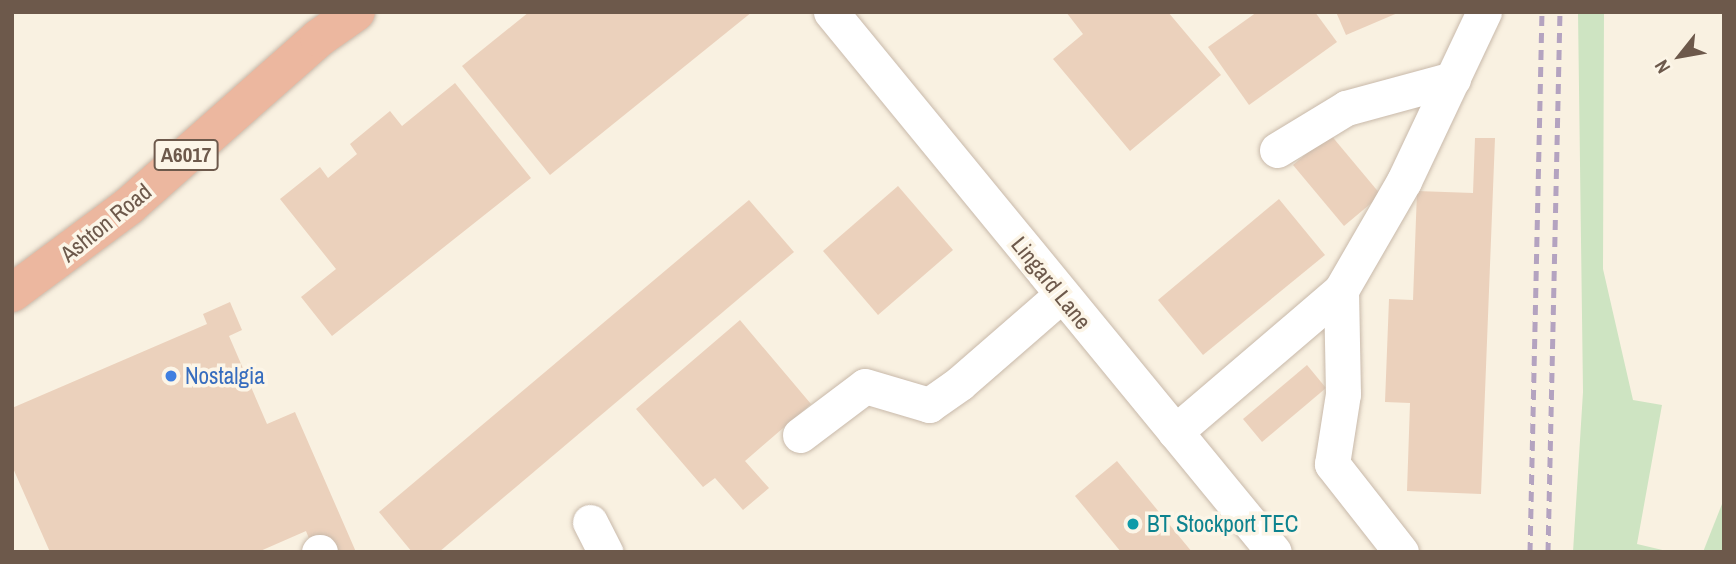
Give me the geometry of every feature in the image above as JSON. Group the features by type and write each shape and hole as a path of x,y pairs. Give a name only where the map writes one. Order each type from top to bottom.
{"highway":[{"name":"Ashton Road","path":"12,293 129,206 319,38 356,12"}],"street":[{"name":"Lingard Lane","path":"831,12 1060,296 1274,552"},
{"path":"1175,432 1341,290 1404,181 1485,12"},
{"path":"1277,150 1346,108 1453,79"},
{"path":"1341,290 1343,382 1332,464 1401,552"},
{"path":"800,435 865,386 929,405 960,383 1060,296"}],"green space":[{"path":"1578,12 1604,12 1603,269 1633,400 1662,405 1637,544 1671,552 1573,552 1583,392"},
{"path":"1724,499 1724,552 1703,552"}],"building":[{"path":"529,12 752,12 550,175 462,66"},
{"path":"1066,12 1168,12 1221,75 1130,151 1053,59 1083,34"},
{"path":"1257,12 1315,12 1337,42 1249,105 1208,47"},
{"path":"1336,12 1400,12 1346,35"},
{"path":"455,83 531,178 332,336 301,297 336,269 280,199 320,167 328,178 357,154 350,144 390,111 402,126"},
{"path":"1330,134 1381,195 1344,226 1293,165"},
{"path":"1475,138 1495,138 1481,494 1407,491 1410,403 1385,402 1389,299 1413,300 1417,191 1473,193"},
{"path":"898,186 953,250 878,315 823,251"},
{"path":"1279,199 1325,255 1203,355 1158,300"},
{"path":"749,200 794,252 439,552 412,552 379,512"},
{"path":"230,302 242,330 229,336 267,424 295,412 356,552 314,551 306,531 258,552 50,552 12,466 12,408 207,324 203,314"},
{"path":"740,320 811,404 745,461 769,488 743,510 715,478 703,487 636,409"},
{"path":"1307,365 1326,388 1262,442 1243,419"},
{"name":"BT Stockport TEC","path":"1117,461 1192,552 1121,552 1075,496"}],"railway":[{"path":"1530,552 1542,12"},
{"path":"1548,552 1560,12"}],"place":[{"name":"Nostalgia","path":"171,376"},
{"name":"BT Stockport TEC","path":"1133,524"}]}
